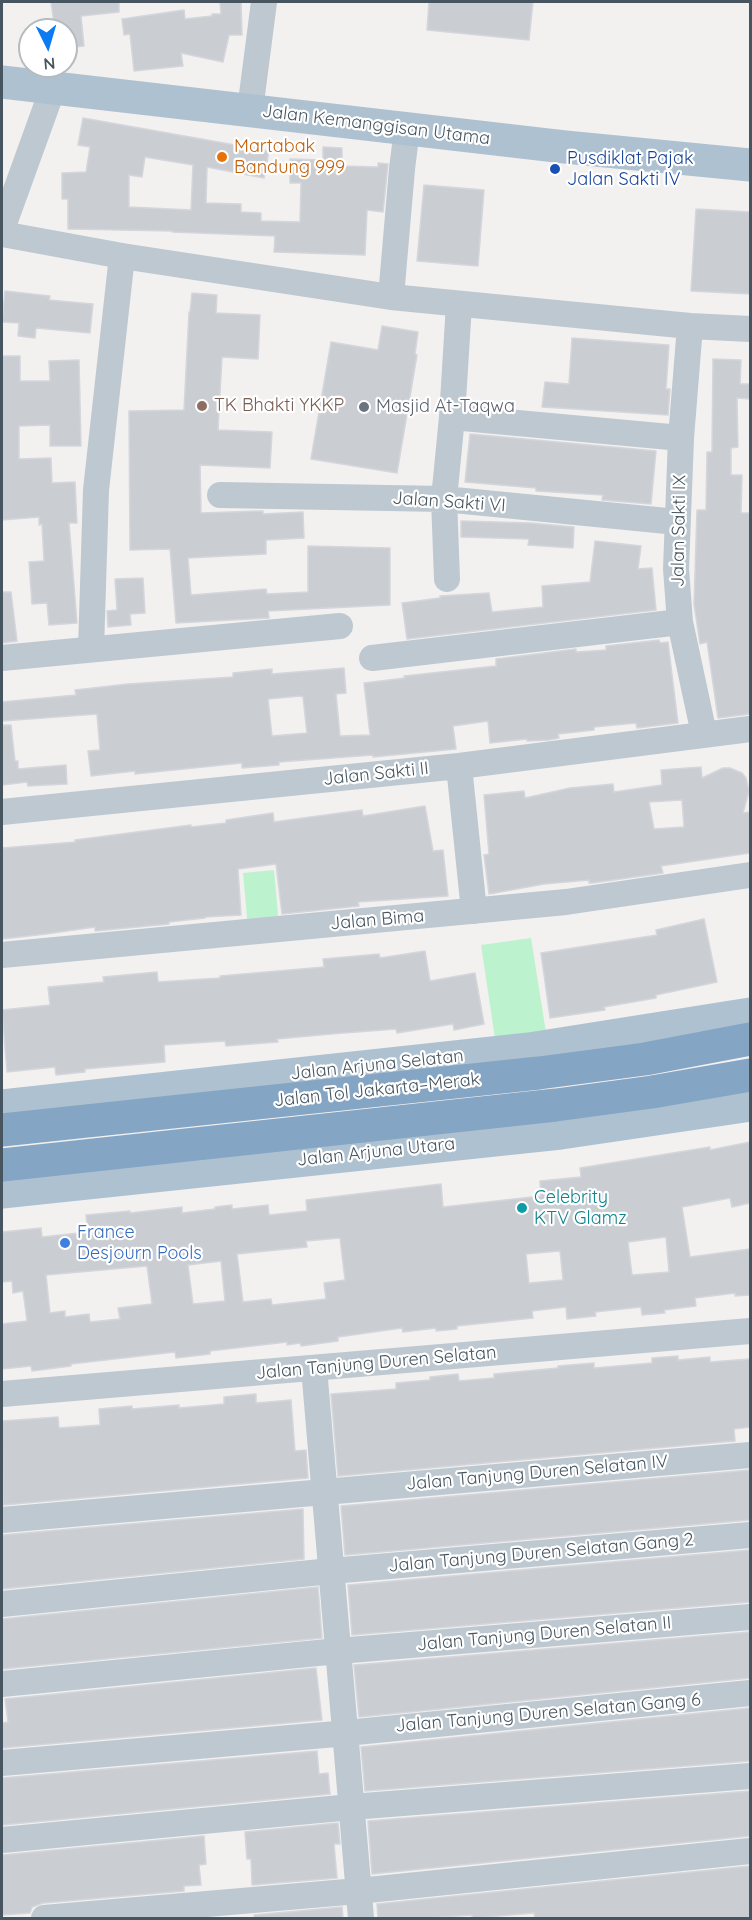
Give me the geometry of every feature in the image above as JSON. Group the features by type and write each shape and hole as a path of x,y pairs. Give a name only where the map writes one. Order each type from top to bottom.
{"highway":[{"name":"Jalan Tol Jakarta–Merak","path":"2,1130 539,1073 645,1059 750,1040"},
{"name":"Jalan Tol Jakarta–Merak","path":"2,1164 556,1105 652,1092 750,1075"}],"main road":[{"name":"Jalan Kemanggisan Utama","path":"2,82 565,147 750,165"},
{"name":"Jalan Arjuna Selatan","path":"2,1106 529,1049 750,1014"},
{"name":"Jalan Arjuna Utara","path":"2,1192 561,1133 750,1105"}],"street":[{"path":"249,111 264,2"},
{"path":"2,229 52,88"},
{"path":"392,297 402,169 408,129"},
{"path":"2,234 392,297 690,326 750,329"},
{"path":"91,650 96,490 122,255"},
{"path":"447,579 444,499 459,304"},
{"name":"Jalan Sakti IX","path":"690,326 681,438 676,569 680,622 704,734"},
{"path":"452,417 681,438"},
{"name":"Jalan Sakti VI","path":"220,495 444,499 677,522"},
{"path":"372,658 680,622"},
{"path":"2,658 340,626"},
{"name":"Jalan Sakti II","path":"2,812 459,766 750,729"},
{"path":"459,766 474,910"},
{"name":"Jalan Bima","path":"2,955 566,902 750,875"},
{"name":"Jalan Tanjung Duren Selatan","path":"2,1394 750,1331"},
{"path":"314,1368 361,1918"},
{"name":"Jalan Tanjung Duren Selatan IV","path":"2,1520 750,1455"},
{"name":"Jalan Tanjung Duren Selatan Gang 2","path":"2,1604 331,1571 750,1535"},
{"name":"Jalan Tanjung Duren Selatan II","path":"2,1684 338,1652 750,1617"},
{"name":"Jalan Tanjung Duren Selatan Gang 6","path":"2,1763 750,1693"},
{"path":"2,1840 351,1807 750,1776"},
{"path":"44,1918 358,1891 750,1851"}],"green space":[{"path":"274,870 279,926 248,928 243,873"},
{"path":"531,938 548,1045 497,1052 481,945"}],"building":[{"path":"51,2 119,2 119,12 81,16 84,46 78,47 78,18 53,18"},
{"path":"220,2 241,2 242,35 229,35 223,62 181,53 183,66 134,71 130,34 124,35 122,19 184,10 185,19 212,16 212,14 221,14"},
{"path":"429,2 533,2 529,40 427,30"},
{"path":"83,118 269,151 264,178 207,167 206,203 241,204 241,212 261,213 261,221 300,222 301,183 290,183 290,159 323,160 323,147 342,148 342,166 378,167 378,163 388,164 383,212 367,210 365,255 274,252 275,236 68,229 68,199 62,199 62,173 86,172 90,147 78,145","holes":["145,157 193,165 191,210 129,207 129,175 142,177"]},
{"path":"424,185 484,190 478,266 417,261"},
{"path":"696,209 750,212 750,294 691,291"},
{"path":"5,291 50,296 49,300 93,304 90,333 36,328 35,338 18,336 19,323 2,322"},
{"path":"192,293 217,295 216,313 260,315 258,359 222,357 218,430 272,432 270,468 200,465 201,513 303,512 304,538 266,540 266,554 188,558 191,595 266,589 267,594 308,592 308,546 390,548 390,605 268,611 269,618 176,623 170,549 130,550 129,411 184,410"},
{"name":"Masjid At-Taqwa","path":"382,326 418,332 415,354 417,355 397,473 311,459 331,342 378,350"},
{"path":"572,338 669,345 666,389 670,389 668,415 542,407 545,382 569,384"},
{"path":"2,356 20,356 20,381 50,381 49,361 79,360 81,446 50,446 50,425 19,426 19,459 51,458 52,483 75,482 77,523 69,523 77,623 49,625 47,603 32,604 29,562 44,561 42,524 39,525 39,517 2,520"},
{"path":"713,359 741,360 740,384 750,384 750,399 737,398 738,447 731,448 731,475 742,475 741,513 750,513 750,714 718,718 707,642 700,644 694,604 697,510 706,510 707,452 712,452"},
{"path":"470,434 656,451 651,504 602,500 603,495 536,491 536,488 465,482"},
{"path":"461,521 574,527 573,548 528,545 529,539 461,537"},
{"path":"595,541 641,546 638,569 652,568 656,610 407,639 402,603 440,598 440,596 489,593 492,612 543,607 542,586 590,582"},
{"path":"143,578 145,613 130,614 131,625 108,627 107,611 117,610 115,579"},
{"path":"2,592 11,592 17,641 2,643"},
{"path":"659,640 660,643 668,642 678,723 637,728 636,723 594,727 594,730 558,734 559,738 548,740 527,741 527,739 490,743 488,721 453,726 456,749 373,757 373,755 279,762 279,765 242,768 242,763 91,776 88,751 100,750 97,714 2,721 2,702 76,695 75,690 233,677 233,673 272,669 272,674 344,668 346,693 336,694 340,736 370,735 364,683 405,678 404,676 496,666 496,659 576,649 576,652 606,650 606,646","holes":["303,697 307,733 272,736 268,699"]},
{"path":"2,725 11,725 18,769 66,765 67,784 28,786 27,782 2,785"},
{"path":"701,767 702,778 723,768 742,773 746,778 749,791 743,813 750,812 750,853 661,866 663,873 592,883 589,883 589,880 544,884 489,894 484,855 489,854 484,795 524,791 525,798 570,788 613,784 614,792 662,785 661,770","holes":["682,800 684,827 654,829 649,802"]},
{"path":"425,806 433,851 443,850 448,896 358,902 359,906 282,914 276,864 238,869 241,915 205,917 169,922 169,924 95,931 95,927 2,939 2,848 75,842 75,840 191,825 191,827 226,823 226,820 273,813 274,822 362,810 363,816"},
{"path":"704,919 717,982 656,995 656,998 604,1007 605,1010 550,1018 541,953 657,935 656,930"},
{"path":"425,951 430,981 475,973 484,1024 454,1030 453,1024 397,1033 396,1029 277,1039 278,1042 226,1046 225,1041 164,1045 165,1062 85,1069 85,1072 56,1075 55,1067 7,1072 2,1010 50,1005 48,987 104,982 103,977 157,972 158,982 220,978 220,976 324,967 323,959 379,954 380,958"},
{"path":"750,1142 750,1203 732,1207 730,1198 682,1207 690,1257 750,1249 750,1295 735,1296 735,1293 695,1298 696,1306 664,1310 665,1313 642,1315 641,1307 595,1312 596,1316 567,1319 566,1307 532,1311 533,1318 457,1326 457,1329 436,1331 436,1328 403,1332 402,1328 338,1337 338,1341 301,1346 300,1343 287,1345 287,1342 210,1351 210,1354 176,1358 175,1352 71,1364 71,1366 32,1371 31,1366 2,1369 2,1324 27,1321 23,1291 13,1293 12,1281 2,1282 2,1232 41,1228 42,1237 88,1232 86,1215 182,1207 182,1213 232,1205 232,1209 268,1205 269,1215 307,1211 306,1200 441,1184 443,1207 541,1196 540,1181 581,1177 580,1168 710,1147 710,1150","holes":["666,1237 669,1272 632,1275 628,1242","340,1238 345,1280 324,1283 326,1299 272,1305 271,1299 243,1302 237,1254 307,1247 306,1241","560,1251 563,1280 529,1283 526,1254","221,1261 225,1301 193,1304 188,1265","147,1266 152,1304 118,1308 120,1319 90,1322 89,1314 65,1317 65,1311 50,1313 46,1275"]},
{"path":"678,1356 678,1360 710,1357 710,1362 750,1359 750,1427 734,1429 735,1441 338,1476 331,1394 396,1389 396,1383 430,1380 430,1377 458,1374 459,1381 494,1378 494,1374 558,1368 558,1366 594,1363 594,1368 652,1363 652,1358"},
{"path":"256,1394 256,1403 291,1400 295,1451 306,1450 308,1478 3,1505 2,1421 58,1417 59,1428 100,1425 99,1409 179,1405 179,1408 224,1404 224,1397"},
{"path":"750,1470 750,1520 345,1555 341,1506"},
{"path":"303,1509 304,1559 2,1589 2,1535"},
{"path":"750,1550 750,1602 352,1635 348,1585"},
{"path":"318,1587 322,1638 2,1669 2,1619"},
{"path":"750,1632 750,1678 359,1717 354,1665"},
{"path":"316,1668 322,1720 2,1748 2,1723 8,1722 5,1699"},
{"path":"750,1708 750,1761 365,1791 361,1747"},
{"path":"317,1751 319,1774 328,1773 330,1794 2,1825 2,1778"},
{"path":"750,1791 750,1836 372,1874 368,1821"},
{"path":"338,1823 340,1844 334,1844 337,1878 252,1885 251,1859 247,1859 245,1832"},
{"path":"204,1836 206,1864 199,1865 201,1885 184,1886 184,1891 43,1903 32,1907 30,1913 2,1915 2,1855"},
{"path":"750,1866 750,1918 535,1918 534,1913 475,1918 472,1918 472,1915 378,1918 377,1904"},
{"path":"342,1907 343,1918 255,1918 254,1915"}],"place":[{"name":"Martabak Bandung 999","path":"222,157"},
{"name":"Pusdiklat Pajak Jalan Sakti IV","path":"555,169"},
{"name":"TK Bhakti YKKP","path":"202,406"},
{"name":"Masjid At-Taqwa","path":"364,407"},
{"name":"Celebrity KTV Glamz","path":"522,1208"},
{"name":"France Desjourn Pools","path":"65,1243"}]}
